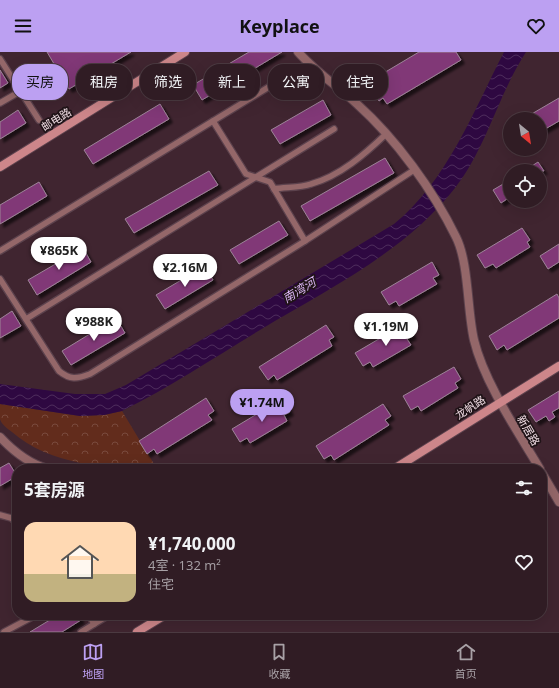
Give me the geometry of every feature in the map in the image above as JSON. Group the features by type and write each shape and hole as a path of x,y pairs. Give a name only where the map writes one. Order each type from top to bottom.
{"street":[{"name":"邮电路","path":"0,167 185,52"},
{"name":"新居路","path":"298,52 308,63 357,104 386,134 421,178 440,208 457,238 465,271 474,342 480,358 500,401 537,464"},
{"name":"龙帆路","path":"402,464 500,401 559,366"},
{"path":"0,437 7,444 35,464"},
{"path":"547,482 559,502"},
{"path":"137,632 157,620"}],"lane":[{"path":"0,59 12,80"},
{"path":"0,251 308,63"},
{"path":"0,104 12,96"},
{"path":"24,100 38,120"},
{"path":"213,121 246,174 270,182 305,241"},
{"path":"26,319 254,176 334,129"},
{"path":"274,189 311,184 341,171 369,150 386,134"},
{"path":"0,279 59,371 68,378 80,378 90,374 305,241 414,170"},
{"path":"0,515 12,519"},
{"path":"4,632 28,620"},
{"path":"92,620 94,624"},
{"path":"81,632 101,620"}],"green space":[{"path":"0,404 80,416 104,415 122,411 154,464 87,464 62,458 44,452 27,443 3,425 0,419"}],"water":[{"name":"南湾河","path":"504,52 526,52 507,86 484,139 466,173 435,211 413,231 364,268 175,382 122,411 104,415 80,416 0,404 0,384 75,394 105,394 126,385 394,224 413,207 444,167 470,121"}],"building":[{"path":"47,52 131,52 111,64 76,64 76,85 69,89 68,64 54,64"},
{"path":"249,52 282,52 260,65 229,64"},
{"path":"419,52 456,52 461,60 387,104 384,100 388,100 388,70"},
{"path":"0,70 8,83 0,88"},
{"path":"204,79 204,99 202,100 196,90 196,83"},
{"path":"559,98 559,121 547,128 547,112 535,112"},
{"path":"323,100 331,115 280,144 271,130"},
{"path":"160,104 169,119 93,164 84,150"},
{"path":"18,110 26,123 0,139 0,122"},
{"path":"385,158 394,173 310,221 301,206"},
{"path":"209,171 218,185 134,233 125,219"},
{"path":"39,182 47,196 0,224 0,205"},
{"path":"503,184 503,202 501,203 493,190"},
{"path":"279,221 288,235 239,264 230,250"},
{"path":"522,228 530,240 527,242 530,247 496,268 493,264 485,268 477,255"},
{"path":"559,244 559,262 548,269 540,256"},
{"path":"83,248 91,262 37,295 28,280"},
{"path":"432,262 439,275 433,278 437,284 399,306 396,301 389,305 381,292"},
{"path":"205,266 213,280 165,309 156,295"},
{"path":"557,294 559,298 559,318 507,350 504,345 497,350 489,336"},
{"path":"12,311 21,326 0,338 0,319"},
{"path":"116,318 125,333 71,365 62,351"},
{"path":"406,323 413,336 407,339 411,345 373,367 370,362 363,366 355,353"},
{"path":"326,325 334,337 329,340 332,346 277,380 274,375 268,380 259,367"},
{"path":"454,367 461,379 455,383 458,388 421,411 418,406 411,410 403,396"},
{"path":"559,391 559,408 552,412 555,417 549,421 546,416 536,422 528,410"},
{"path":"206,398 214,411 208,415 212,420 157,454 154,449 147,454 139,441"},
{"path":"282,399 290,412 284,415 287,421 250,443 247,438 240,442 232,429"},
{"path":"383,404 391,416 385,420 389,425 334,460 331,455 324,459 316,446"},
{"path":"9,463 12,468 12,479 0,486 0,468"},
{"path":"50,620 81,620 62,632 30,632"}]}
